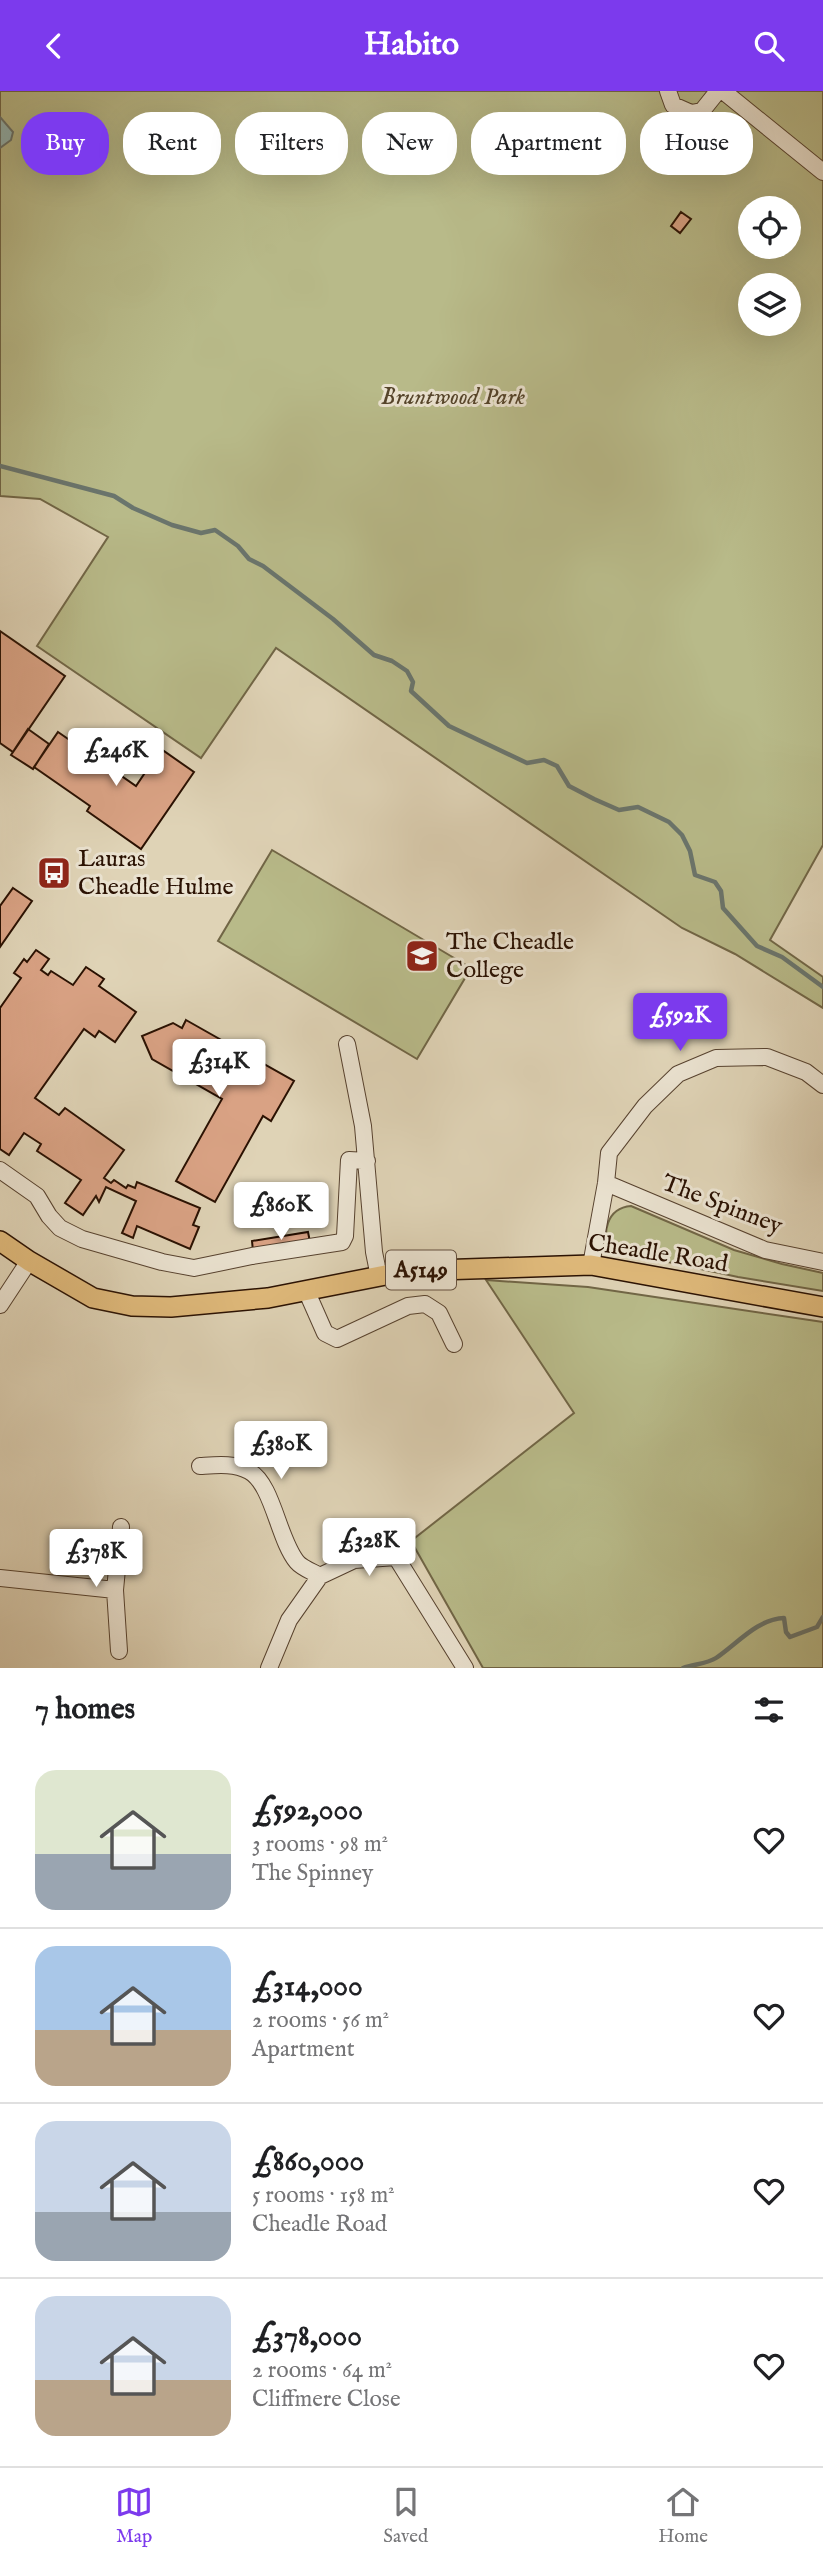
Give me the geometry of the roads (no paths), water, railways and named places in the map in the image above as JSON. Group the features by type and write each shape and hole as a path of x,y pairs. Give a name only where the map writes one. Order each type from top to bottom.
{"main road":[{"name":"Cheadle Road","path":"0,1241 93,1298 132,1306 171,1307 268,1298 437,1269 591,1265 823,1307"}],"street":[{"path":"668,91 674,105 691,113 702,111 718,91"},
{"path":"723,91 823,172"},
{"path":"347,1044 368,1161 374,1252 379,1277"},
{"path":"591,1265 609,1153 645,1106 678,1074 716,1058 767,1056 806,1072 823,1085"},
{"path":"0,1170 37,1195 49,1216 60,1228 82,1239 121,1251 194,1268 342,1242 345,1236 349,1160 368,1161"},
{"name":"The Spinney","path":"606,1183 765,1250 823,1262"},
{"path":"0,1305 29,1261"},
{"path":"306,1290 325,1333 337,1339 408,1306 425,1304 439,1313 454,1344"},
{"path":"200,1466 230,1465 250,1471 264,1486 282,1538 298,1564 320,1576"},
{"path":"119,1651 115,1590 121,1527"},
{"path":"269,1668 289,1620 320,1576 354,1560 396,1557 465,1668"},
{"path":"0,1578 115,1590"}],"water":[{"path":"0,117 13,132 11,140 0,148"}],"waterway":[{"path":"0,466 114,496 133,508 172,525 201,533 215,530 238,546 249,559 263,566 333,619 374,655 392,661 407,671 413,682 411,691 449,726 527,763 544,760 557,766 569,786 619,810 638,807 669,822 682,835 690,851 695,875 715,882 721,891 723,908 757,946 782,957 823,987"},
{"path":"683,1668 712,1660 756,1627 774,1619 784,1618 786,1632 790,1637 817,1627 823,1617"}],"place":[{"name":"Lauras Cheadle Hulme","path":"54,873"},
{"name":"The Cheadle College","path":"422,956"}],"park label":[{"name":"Bruntwood Park","path":"453,397"}]}
